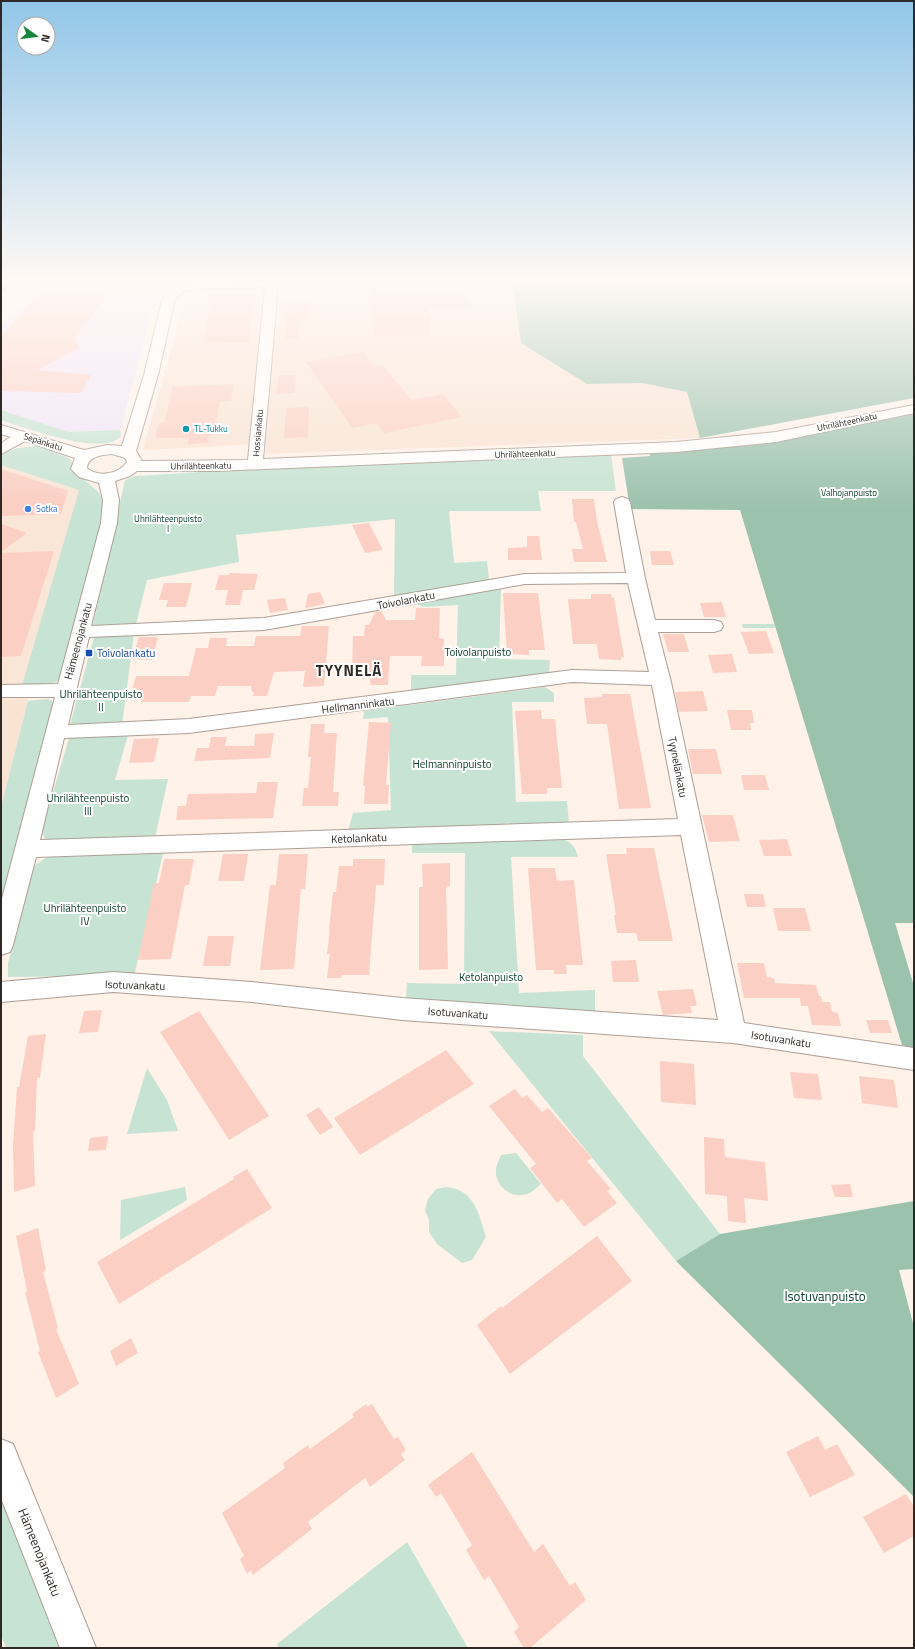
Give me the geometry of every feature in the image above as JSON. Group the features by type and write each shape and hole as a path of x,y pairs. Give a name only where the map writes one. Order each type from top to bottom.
{"street":[{"path":"86,456 78,465 79,470 82,473 96,478 105,478 122,474 130,459 155,356"},
{"name":"Hossiankatu","path":"255,464 265,356"},
{"name":"Uhrilähteenkatu","path":"86,456 102,450 112,449 130,459 255,464 616,451 726,443 776,437 914,409"},
{"name":"Sepänkatu","path":"1,429 86,456"},
{"path":"1,449 23,436"},
{"name":"Hämeenojankatu","path":"1,945 27,849 65,690 109,523 112,504 110,488 105,478"},
{"name":"Tyynelänkatu","path":"622,502 646,626 660,679 733,1032"},
{"name":"Toivolankatu","path":"80,632 264,624 350,610 488,584 525,579 636,578"},
{"path":"646,626 714,626"},
{"name":"Hellmanninkatu","path":"56,732 188,726 572,676 660,679"},
{"path":"1,691 65,690"},
{"name":"Ketolankatu","path":"27,849 690,827"},
{"name":"Isotuvankatu","path":"1,992 113,982 252,992 402,1009 733,1032 914,1059"},
{"name":"Hämeenojankatu","path":"1,1456 78,1648"}],"shaded area":[{"path":"1,356 140,356 120,430 69,432 1,410"},
{"path":"169,356 542,356 587,384 642,383 687,392 700,438 265,454 267,444 143,450"},
{"path":"1,465 79,490 22,685 28,701 1,701"},
{"path":"1,701 28,701 1,807"}],"green space":[{"path":"542,356 914,356 914,398 700,438 687,392 642,383 587,384"},
{"path":"1,410 69,432 120,430 121,436 112,442 98,444 63,439 1,420"},
{"name":"Valhojanpuisto","path":"914,413 914,923 895,923 914,986 914,1048 902,1045 740,510 630,509 622,458 650,456 650,453 776,440"},
{"path":"39,446 69,458 82,477 99,493 106,510 60,680 52,684 22,685 79,490 1,465 1,453 18,448"},
{"name":"Uhrilähteenpuisto I","path":"611,454 616,491 538,491 541,511 449,511 454,563 487,561 489,580 394,596 395,519 236,535 239,562 147,580 136,624 93,625 125,480 135,476 283,467"},
{"name":"Toivolanpuisto","path":"501,589 499,659 550,660 549,673 411,693 411,675 456,675 458,605 423,607 411,602"},
{"path":"742,624 774,624 776,628 743,628"},
{"name":"Uhrilähteenpuisto II","path":"134,634 122,725 70,725 94,637"},
{"name":"Helmanninpuisto","path":"545,687 554,693 554,702 512,702 516,802 567,801 569,824 348,831 353,813 391,810 388,717 363,719 364,711"},
{"path":"46,699 51,700 53,703 53,708 1,907 1,807 28,701"},
{"name":"Uhrilähteenpuisto III","path":"128,735 115,780 168,779 155,838 48,842 41,833 69,738"},
{"name":"Ketolanpuisto","path":"559,838 572,844 578,857 511,857 519,993 595,990 595,1014 406,998 407,983 464,984 465,853 412,853 412,841"},
{"name":"Uhrilähteenpuisto IV","path":"164,849 134,976 8,977 8,963 33,867 51,854"},
{"path":"489,1031 583,1035 583,1056 720,1234 676,1261"},
{"path":"147,1068 167,1100 178,1131 127,1134"},
{"path":"516,1153 541,1184 525,1195 517,1195 508,1192 497,1180 496,1166 501,1155"},
{"path":"185,1187 187,1200 120,1240 121,1200"},
{"path":"446,1187 463,1192 474,1204 486,1237 472,1260 462,1263 437,1244 429,1232 429,1220 425,1210 428,1199 436,1189"},
{"name":"Isotuvanpuisto","path":"914,1201 914,1269 899,1270 914,1327 914,1497 676,1261 720,1234"},
{"path":"1,1495 60,1648 6,1648 1,1635"},
{"path":"407,1542 468,1648 279,1648 277,1644"}],"building":[{"path":"1,356 64,356 38,370 91,375 81,393 1,391"},
{"path":"340,356 366,356 374,367 383,365 411,400 443,394 462,417 384,433 377,423 352,428 306,362"},
{"path":"279,375 296,375 294,393 276,394"},
{"path":"233,384 231,401 220,402 214,435 209,436 208,443 187,444 189,438 155,438 159,423 165,422 172,387"},
{"path":"309,407 308,437 284,438 286,408"},
{"path":"1,469 68,491 61,514 1,516"},
{"path":"572,499 594,499 597,521 607,562 574,562 572,549 583,549 576,522 574,522"},
{"path":"369,523 383,550 365,553 352,525"},
{"path":"1,524 27,533 1,552"},
{"path":"527,536 539,536 542,560 508,560 508,548 527,547"},
{"path":"54,551 21,656 1,657 1,553"},
{"path":"650,551 670,551 674,565 652,565"},
{"path":"230,573 258,574 254,590 243,590 240,605 225,605 228,590 215,590 219,575 229,575"},
{"path":"164,583 192,583 186,607 166,607 168,600 159,600"},
{"path":"320,592 325,604 305,608 308,594"},
{"path":"503,593 538,593 545,650 529,650 529,655 507,654"},
{"path":"591,594 611,594 612,598 614,598 624,657 621,657 621,660 599,659 597,644 573,644 568,599 591,599"},
{"path":"285,598 288,610 270,613 267,600"},
{"path":"722,602 726,617 704,617 700,603"},
{"path":"416,608 440,608 439,638 444,639 444,666 421,666 422,656 390,656 388,685 370,685 371,672 352,672 353,636 364,636 365,625 369,625 375,612 381,611 386,620 415,620"},
{"path":"302,626 329,626 324,686 303,687 305,671 274,672 267,696 253,696 254,692 252,692 251,686 218,686 215,696 191,696 189,702 141,702 143,694 131,694 136,676 189,676 196,648 208,648 210,638 227,638 226,646 254,646 256,636 300,636"},
{"path":"766,631 774,653 749,654 741,632"},
{"path":"663,634 684,634 689,652 668,652"},
{"path":"139,637 158,637 152,660 132,659"},
{"path":"732,654 737,672 713,673 708,655"},
{"path":"703,691 708,711 679,712 675,692"},
{"path":"602,694 630,694 651,808 619,809 607,724 587,724 584,698 602,697"},
{"path":"541,710 542,719 555,719 562,788 547,788 547,794 522,794 515,711"},
{"path":"727,710 752,710 754,723 750,723 751,730 731,730"},
{"path":"369,722 391,723 386,785 389,785 388,804 364,804 365,786 363,786"},
{"path":"311,724 325,724 324,733 337,733 333,792 339,792 338,806 302,806 304,788 308,788 311,757 308,757"},
{"path":"274,733 270,758 194,761 197,748 209,748 211,737 227,737 225,746 254,746 255,734"},
{"path":"159,738 154,762 129,763 134,739"},
{"path":"688,749 716,749 722,774 693,774"},
{"path":"741,775 765,775 769,790 744,790"},
{"path":"258,782 278,782 273,818 176,820 178,806 186,806 188,794 256,793"},
{"path":"702,815 733,815 740,841 709,842"},
{"path":"787,839 792,856 764,856 759,840"},
{"path":"626,848 654,848 673,941 638,941 636,933 617,933 614,915 616,915 606,854 627,854"},
{"path":"223,854 248,854 244,881 218,881"},
{"path":"279,854 308,854 305,889 301,889 294,969 260,970 270,885 276,885"},
{"path":"164,859 194,859 189,885 185,885 171,959 138,960 154,883 159,883"},
{"path":"353,859 385,859 384,885 376,885 369,975 342,975 341,978 327,978 330,954 327,954 333,892 336,892 339,866 353,866"},
{"path":"450,863 450,886 446,887 448,969 419,970 419,887 423,887 422,864"},
{"path":"528,868 555,868 557,881 574,880 583,965 566,965 567,974 554,974 554,970 536,970"},
{"path":"744,894 763,894 766,907 747,907"},
{"path":"773,908 805,908 811,931 778,931"},
{"path":"208,936 234,936 230,966 203,966"},
{"path":"636,960 639,982 613,982 611,961"},
{"path":"737,963 764,963 767,977 774,978 775,983 816,985 822,1002 830,1002 832,1012 838,1013 841,1026 812,1025 808,1006 801,1006 800,998 744,998"},
{"path":"693,989 697,1006 690,1006 692,1013 663,1015 657,991"},
{"path":"102,1010 98,1032 79,1033 84,1011"},
{"path":"199,1011 269,1116 229,1140 160,1032"},
{"path":"866,1020 888,1020 892,1033 870,1033"},
{"path":"46,1034 40,1078 37,1078 35,1131 33,1131 35,1186 14,1192 13,1145 17,1087 19,1087 28,1036"},
{"path":"446,1050 474,1084 360,1155 334,1118"},
{"path":"660,1061 694,1064 696,1105 661,1102"},
{"path":"790,1072 818,1074 822,1100 794,1098"},
{"path":"859,1076 894,1080 898,1108 862,1103"},
{"path":"515,1089 522,1098 527,1095 542,1112 548,1108 592,1158 587,1161 611,1189 607,1191 617,1203 584,1227 562,1199 557,1203 530,1168 536,1164 489,1106"},
{"path":"319,1107 333,1127 320,1135 306,1115"},
{"path":"108,1136 106,1150 88,1151 90,1138"},
{"path":"704,1137 724,1139 725,1157 765,1162 768,1201 744,1198 746,1223 728,1221 727,1196 705,1194"},
{"path":"247,1169 272,1208 119,1304 97,1262 234,1179 233,1177"},
{"path":"850,1184 853,1197 835,1197 831,1185"},
{"path":"38,1228 46,1270 43,1272 58,1328 56,1329 79,1384 56,1398 38,1352 40,1351 25,1292 27,1291 16,1236"},
{"path":"597,1236 632,1281 510,1374 477,1325 501,1306 502,1308"},
{"path":"131,1338 138,1353 116,1366 110,1351"},
{"path":"366,1404 367,1407 372,1404 394,1439 398,1437 406,1450 401,1454 405,1460 370,1487 365,1478 308,1522 312,1529 253,1575 251,1570 247,1574 240,1559 244,1556 222,1513 285,1468 283,1463 308,1445 310,1449 354,1417 352,1414"},
{"path":"818,1436 825,1450 837,1444 855,1475 810,1497 786,1452"},
{"path":"472,1452 534,1552 543,1544 570,1586 575,1582 586,1600 530,1648 524,1648 514,1632 519,1627 489,1576 484,1580 466,1550 472,1545 441,1493 436,1497 428,1485"},
{"path":"906,1494 914,1507 914,1536 884,1553 863,1517"}],"place":[{"name":"TL-Tukku","path":"186,429"},
{"name":"Sotka","path":"28,509"},
{"name":"Toivolankatu","path":"89,653"}],"district":[{"name":"TYYNELÄ","path":"349,671"}]}
